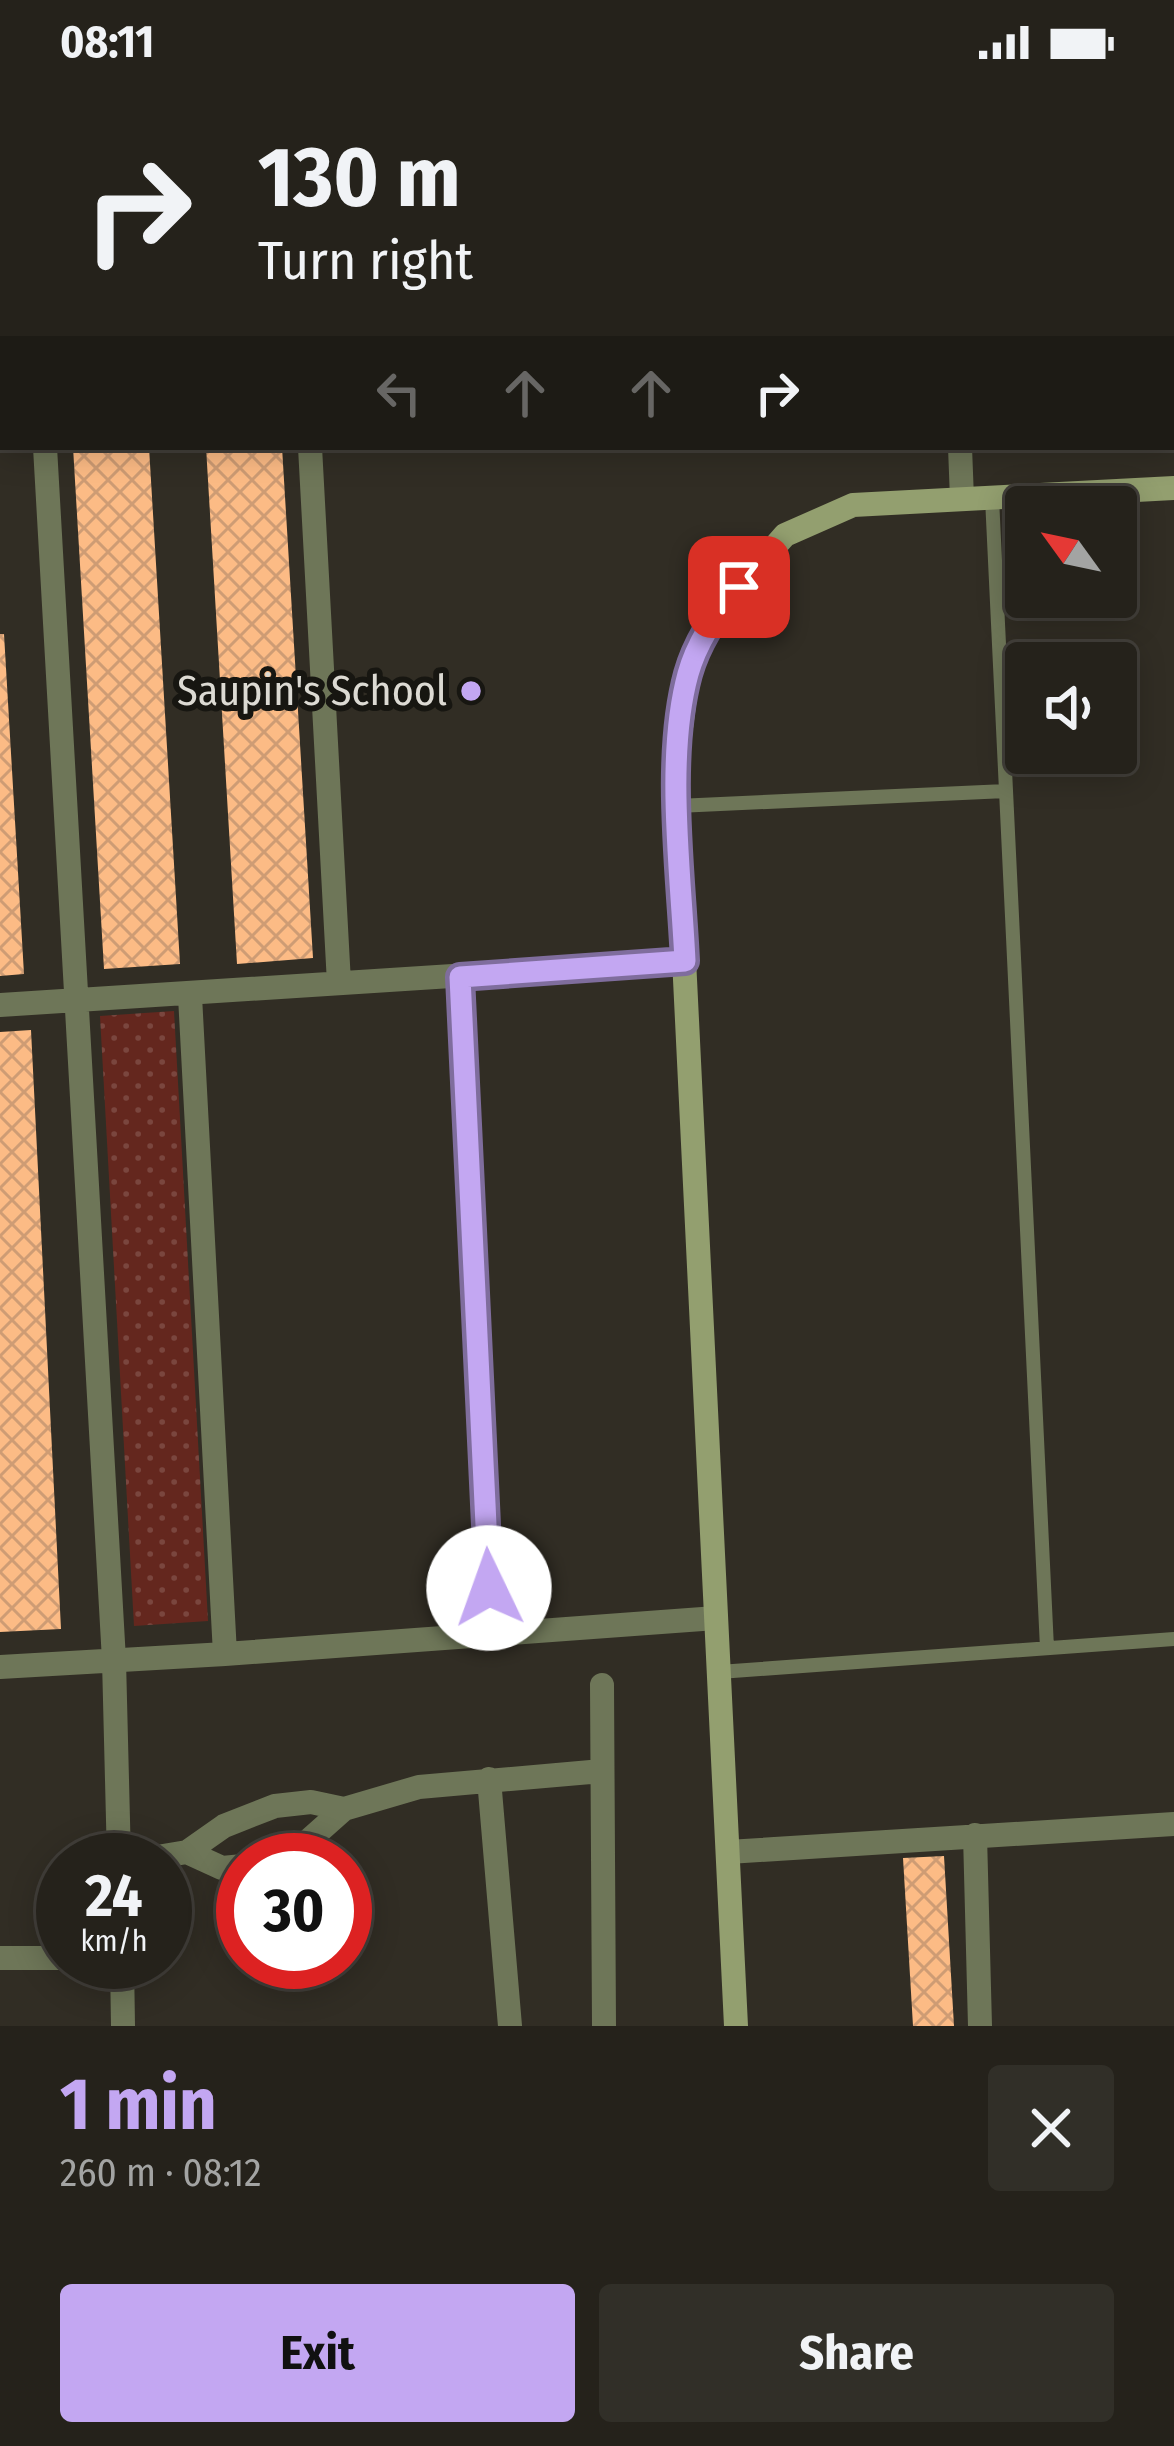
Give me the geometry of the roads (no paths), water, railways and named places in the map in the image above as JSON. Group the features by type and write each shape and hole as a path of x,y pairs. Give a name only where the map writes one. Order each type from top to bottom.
{"street":[{"path":"45,450 114,1660 118,1833"},
{"path":"310,450 339,983"},
{"path":"960,450 962,500"},
{"path":"736,2026 677,806 688,674 716,613 785,535 854,505 1174,488"},
{"path":"0,1005 685,961"},
{"path":"460,977 491,1635"},
{"path":"190,995 225,1654"},
{"path":"0,1666 716,1618"},
{"path":"602,1684 604,2026"},
{"path":"317,1833 344,1809 419,1787 602,1771"},
{"path":"489,1779 515,2023"},
{"path":"192,1848 224,1826 275,1806 311,1802 344,1809"},
{"path":"728,1852 1174,1824"},
{"path":"975,1835 980,2026"},
{"path":"0,1958 36,1958"},
{"path":"122,1989 123,2026"}],"lane":[{"path":"992,498 1047,1648"},
{"path":"677,806 1006,791"},
{"path":"719,1672 1174,1639"}],"place":[{"name":"Saupin's School","path":"471,691"}]}
